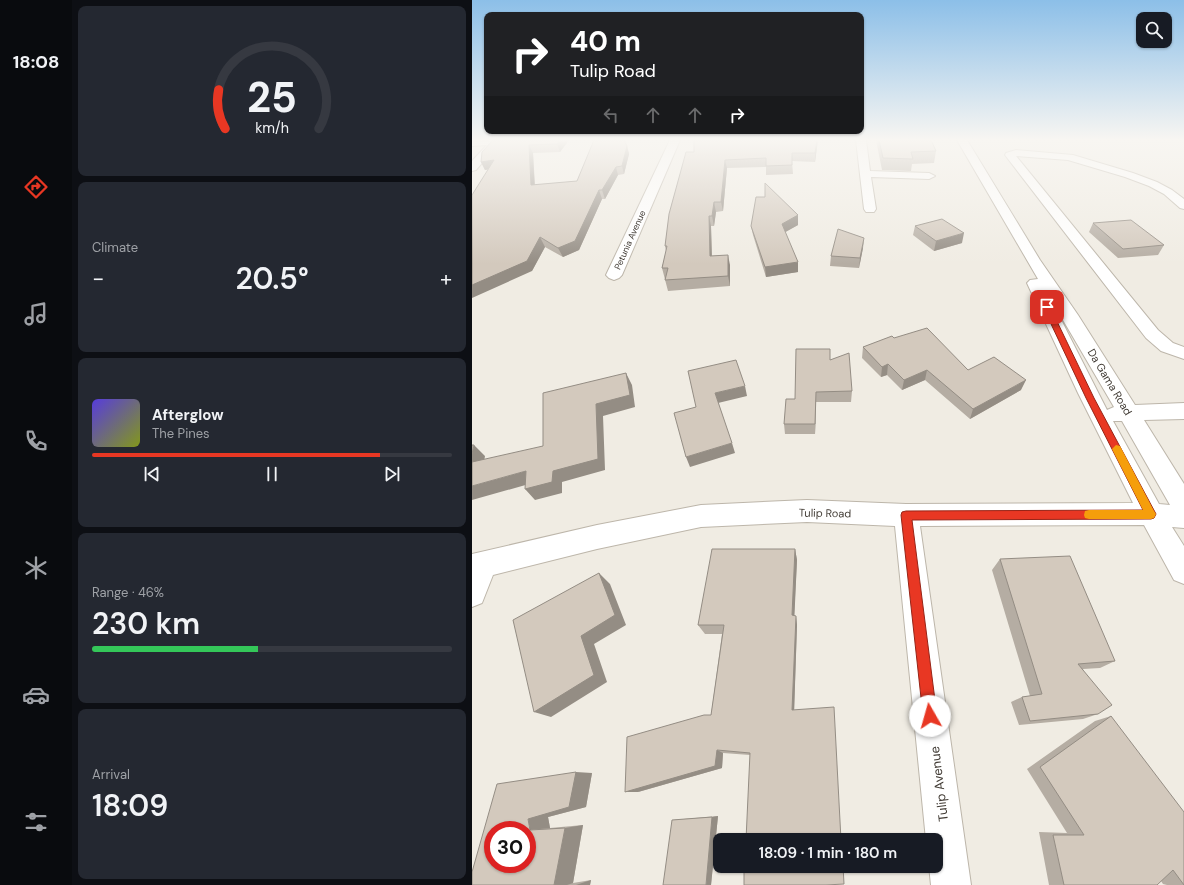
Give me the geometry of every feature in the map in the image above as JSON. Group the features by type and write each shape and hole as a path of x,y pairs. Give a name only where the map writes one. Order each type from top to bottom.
{"street":[{"name":"Petunia Avenue","path":"614,275 656,181"},
{"path":"867,181 870,209"},
{"name":"Da Gama Road","path":"986,181 1033,260 1070,315 1184,506"},
{"path":"1031,181 1152,334 1167,347 1184,353"},
{"path":"1145,181 1168,192 1184,206"},
{"name":"Da Gama Road","path":"1033,260 1034,281 1098,414 1151,514 1184,571"},
{"path":"1098,414 1184,411"},
{"name":"Tulip Road","path":"478,566 597,537 701,516 807,512 906,515 1151,514 1184,517"},
{"name":"Tulip Avenue","path":"906,515 951,885"},
{"path":"472,593 478,566"}],"building":[{"path":"481,181 531,181 531,185 574,181 607,181 602,190 599,190 575,241 558,248 540,237 527,261 472,285 472,195"},
{"path":"678,181 723,181 721,202 714,202 712,216 709,216 710,256 728,255 728,276 665,280 668,268 662,268 667,246 665,246 669,214"},
{"path":"765,183 798,215 782,224 798,262 765,267 751,226 756,197 765,197"},
{"path":"942,219 964,233 936,241 915,226"},
{"path":"1131,220 1164,245 1123,249 1093,223"},
{"path":"838,229 864,238 860,258 831,256"},
{"path":"927,328 968,370 994,357 1026,380 973,409 927,370 904,380 888,364 882,367 863,347 892,336 894,338"},
{"path":"796,349 830,349 830,360 849,353 852,391 816,392 815,424 784,424 786,399 795,399"},
{"path":"736,360 745,386 715,393 732,443 686,457 674,413 696,407 688,371"},
{"path":"626,373 630,395 596,404 598,459 553,471 552,482 525,489 526,471 472,486 472,462 543,446 543,393"},
{"path":"712,549 795,549 792,615 796,616 792,710 834,707 841,833 746,833 750,753 717,750 715,766 625,792 627,737 704,715 711,715 724,625 698,625"},
{"path":"1070,556 1115,661 1078,664 1112,705 1098,714 1030,721 1022,697 1042,694 1000,559"},
{"path":"599,573 615,615 581,636 594,675 534,712 513,620"},
{"path":"1111,716 1184,812 1184,885 1173,870 1157,885 1064,885 1053,835 1084,835 1040,767"},
{"path":"576,772 569,807 528,819 528,821 486,821 497,784"},
{"path":"712,817 706,885 663,885 672,820"},
{"path":"565,828 554,885 472,885 472,872 484,830 484,873 536,873 536,830"},
{"path":"744,873 843,873 844,884 744,885"}],"slow traffic":[{"path":"1089,515 1151,514 1116,449"}],"route":[{"path":"930,716 906,515 1151,514 1090,398 1047,307"}]}
